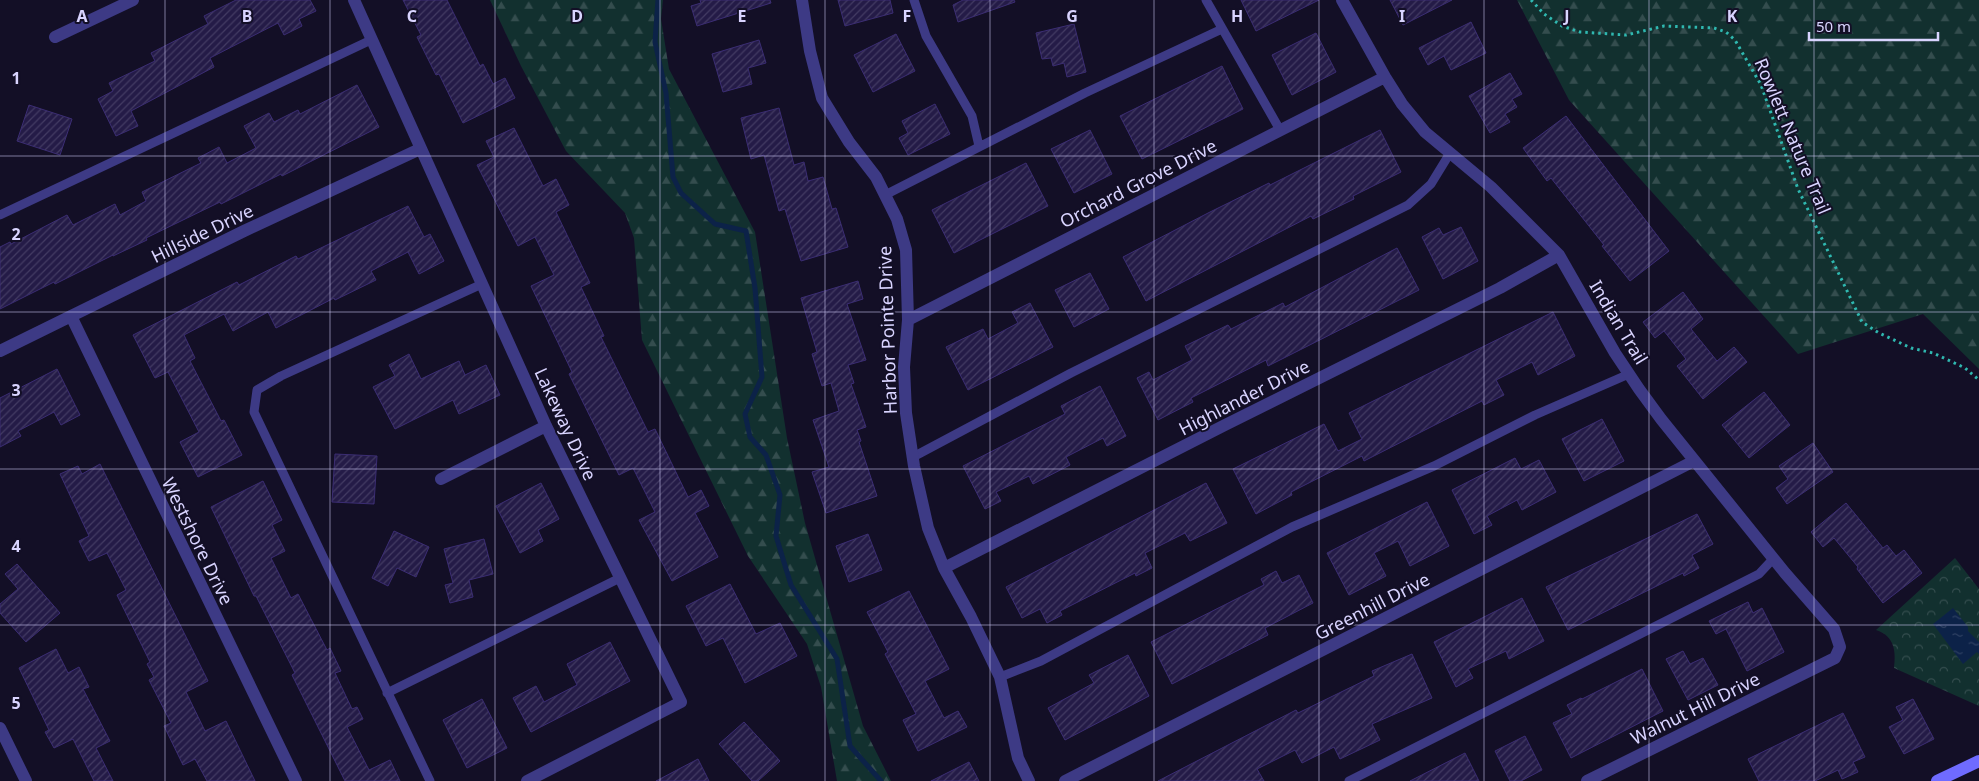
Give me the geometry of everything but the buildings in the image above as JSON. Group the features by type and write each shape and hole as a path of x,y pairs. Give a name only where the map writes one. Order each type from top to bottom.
{"main road":[{"path":"1937,781 1979,761"}],"street":[{"path":"55,37 132,0"},
{"name":"Lakeway Drive","path":"354,0 546,426 681,702 527,781"},
{"name":"Harbor Pointe Drive","path":"802,0 810,51 822,98 849,142 876,178 897,219 906,250 908,320 904,367 906,413 928,528 944,568 971,617 1000,677 1018,758 1029,781"},
{"name":"Indian Trail","path":"1342,0 1384,77 1402,104 1425,132 1491,187 1558,255 1629,374 1661,419 1773,559 1834,629 1840,647 1838,653 1835,658 1818,667"},
{"name":"Orchard Grove Drive","path":"908,320 1384,77"},
{"name":"Hillside Drive","path":"0,351 244,231 420,149"},
{"name":"Highlander Drive","path":"944,568 1500,288 1558,255"},
{"name":"Westshore Drive","path":"71,316 296,781"},
{"path":"440,479 546,426"},
{"name":"Greenhill Drive","path":"1064,781 1694,461"},
{"name":"Walnut Hill Drive","path":"1587,781 1818,667"},
{"path":"0,728 26,781"}],"lane":[{"path":"914,0 926,36 972,116 979,146"},
{"path":"1206,0 1280,130"},
{"path":"885,195 1084,93 1222,29"},
{"path":"0,215 371,40"},
{"path":"913,457 1071,373 1408,205 1431,184 1450,153"},
{"path":"430,781 254,412 257,390 281,376 482,284"},
{"path":"1000,677 1041,661 1292,527 1434,466 1535,415 1629,374"},
{"path":"1349,781 1759,574 1773,559"},
{"path":"387,693 620,578"}],"path":[{"name":"Rowlett Nature Trail","path":"1531,0 1544,14 1562,26 1580,32 1626,35 1664,26 1714,28 1726,32 1735,40 1761,85 1798,188 1862,322 1879,333 1911,348 1933,353 1964,368 1979,380"}],"green space":[{"path":"490,0 663,0 661,19 669,69 755,232 787,438 805,523 863,726 891,781 837,781 821,687 807,644 748,556 642,340 634,238 625,213 566,151 521,66"},
{"path":"1517,0 1979,0 1979,369 1923,314 1798,354 1569,100"},
{"path":"1955,558 1979,589 1979,706 1894,668 1895,656 1891,640 1876,630"}],"water":[{"path":"1953,608 1968,627 1968,631 1979,642 1979,654 1977,652 1963,664 1933,624"}],"waterway":[{"path":"658,0 655,42 666,93 673,177 681,193 715,224 746,231 755,288 762,377 745,414 750,437 766,455 780,495 776,536 791,585 837,659 850,746 881,781"}]}
